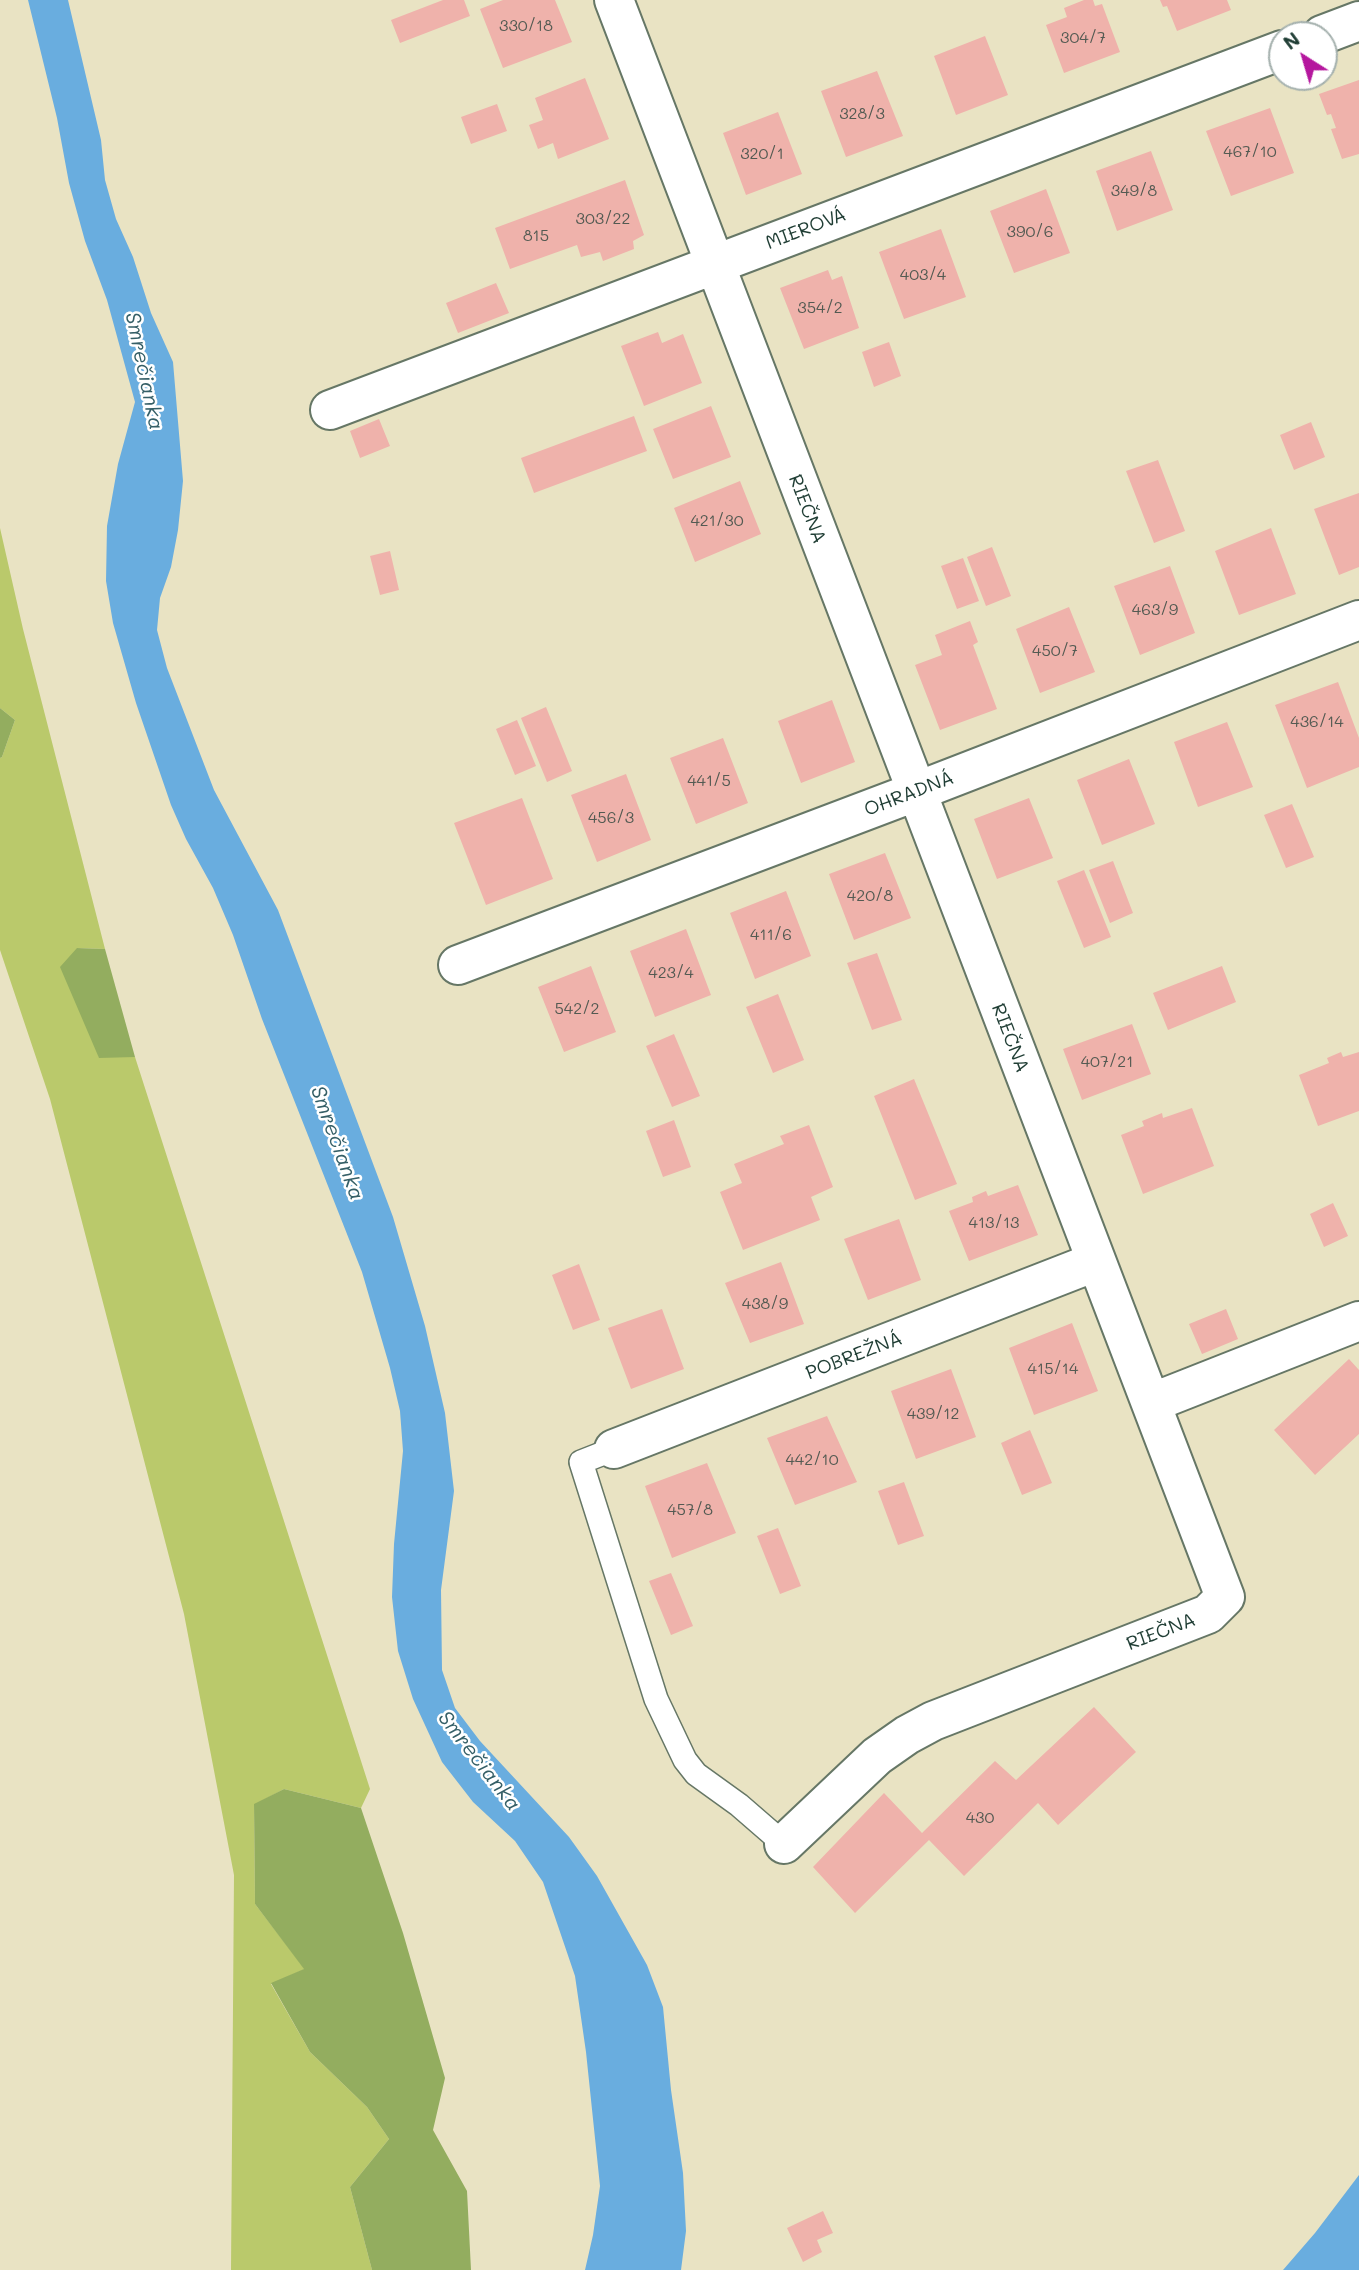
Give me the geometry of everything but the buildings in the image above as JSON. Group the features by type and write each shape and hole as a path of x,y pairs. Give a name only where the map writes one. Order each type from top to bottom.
{"street":[{"name":"RIEČNA","path":"614,0 1224,1597 1208,1614 933,1721 907,1735 877,1756 784,1844"},
{"path":"1338,29 1359,21"},
{"name":"MIEROVÁ","path":"330,410 1268,55"},
{"name":"OHRADNÁ","path":"458,965 1359,620"},
{"name":"POBREŽNÁ","path":"614,1449 1095,1262"},
{"path":"1150,1403 1359,1321"}],"lane":[{"path":"614,1449 581,1462 656,1699 685,1760 696,1774 739,1805 784,1844"}],"green space":[{"path":"0,528 23,629 105,949 77,948 99,1057 135,1057 370,1789 361,1808 284,1789 254,1805 255,1904 305,1969 271,1984 310,2052 367,2107 389,2139 350,2187 372,2270 231,2270 234,1875 184,1614 50,1099 0,950 0,758 15,720 0,708"},
{"path":"0,708 15,720 0,758"},
{"path":"77,948 105,949 135,1057 99,1058 60,967"},
{"path":"284,1789 361,1808 403,1933 445,2078 433,2130 467,2191 471,2270 372,2270 350,2187 389,2139 367,2107 310,2052 271,1983 304,1969 255,1904 254,1804"}],"water":[{"name":"Smrečianka","path":"28,0 68,0 101,140 105,180 116,219 133,257 151,313 173,362 183,481 178,530 171,567 160,598 157,630 167,668 214,790 278,910 393,1217 425,1326 445,1413 454,1491 441,1590 442,1670 455,1708 480,1741 569,1837 597,1876 647,1965 663,2007 683,2173 686,2231 681,2270 585,2270 600,2186 575,1976 543,1882 515,1841 473,1802 442,1762 413,1699 398,1651 392,1597 403,1451 400,1411 362,1272 262,1019 233,935 213,888 171,805 136,703 113,623 106,581 107,526 118,464 135,402 107,300 85,241 69,183 57,118"},
{"path":"1359,2175 1359,2270 1283,2270 1315,2233"}]}
